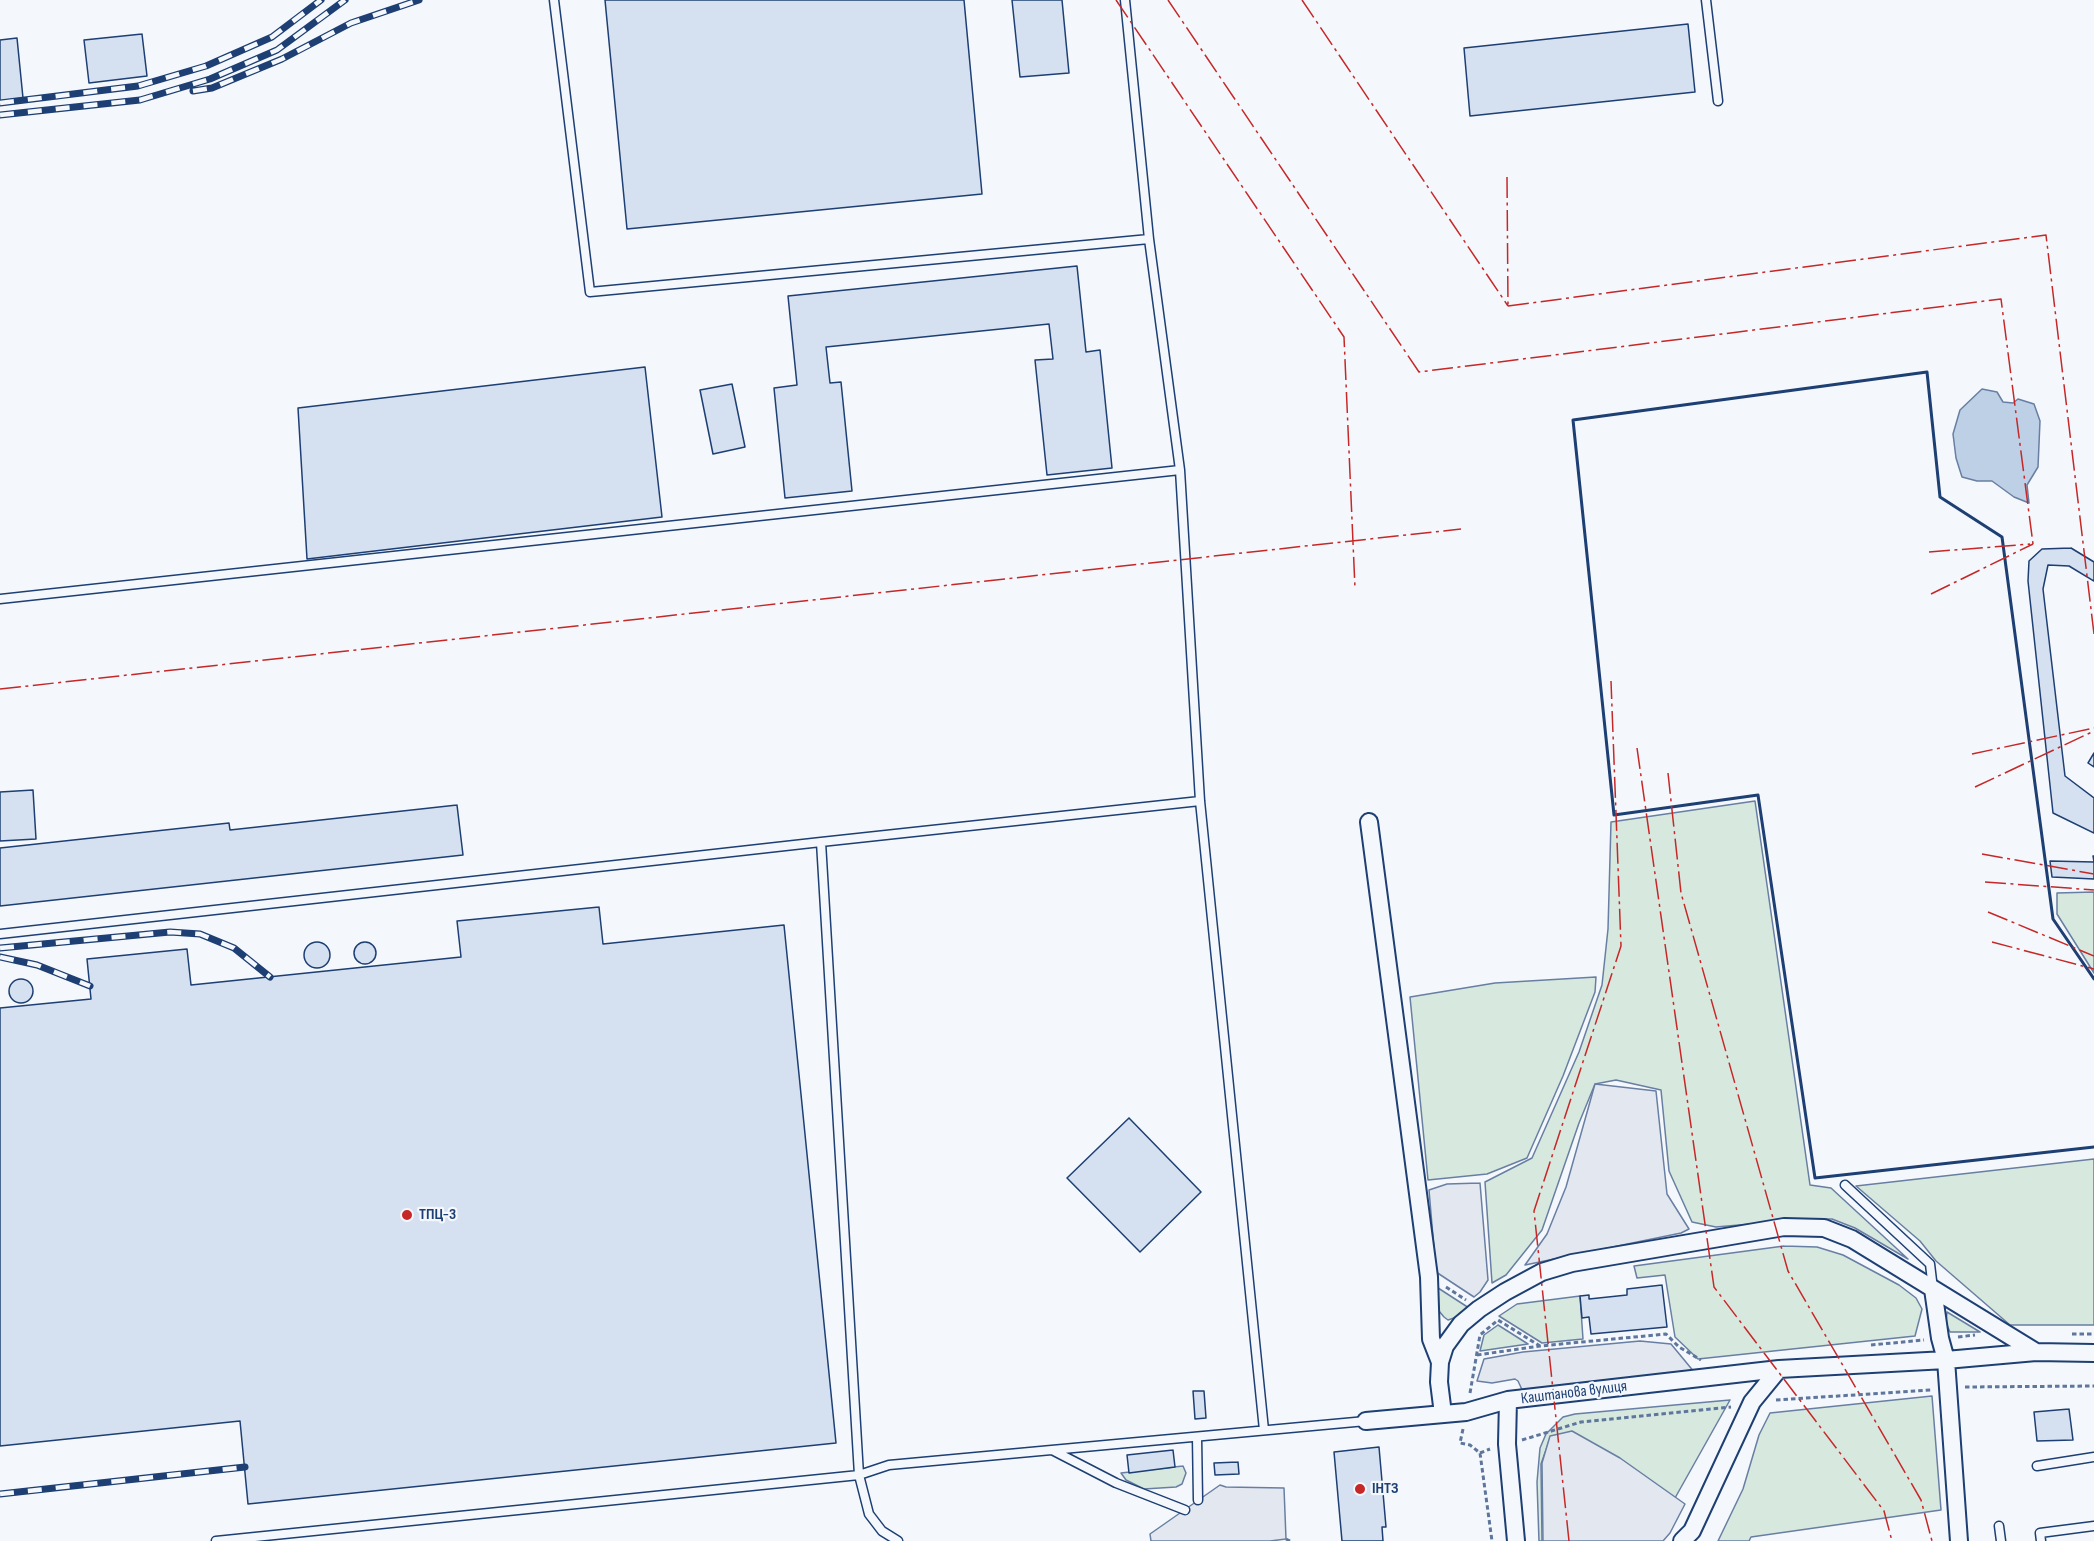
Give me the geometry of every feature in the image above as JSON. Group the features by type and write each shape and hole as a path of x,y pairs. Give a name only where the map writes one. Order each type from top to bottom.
{"street":[{"path":"1369,822 1429,1276 1431,1339 1440,1362"},
{"path":"1443,1414 1439,1382 1440,1362 1445,1346 1461,1324 1504,1292 1542,1272 1572,1263 1784,1227 1824,1228 1852,1239 2036,1352"},
{"path":"1933,1289 1940,1338 1946,1360 1959,1541"},
{"name":"Каштанова вулиця","path":"1516,1541 1507,1444 1508,1400 1779,1369 1946,1360 2036,1352 2094,1353"},
{"path":"1687,1538 1752,1402 1779,1369"},
{"path":"1366,1421 1466,1412 1508,1400"}],"lane":[{"path":"554,0 590,292 1149,239"},
{"path":"1125,0 1149,239 1180,470 1200,801 1264,1430"},
{"path":"1706,0 1718,101"},
{"path":"0,599 1180,470"},
{"path":"0,934 1200,801"},
{"path":"821,842 859,1475 869,1514 882,1531 898,1541"},
{"path":"1845,1185 1930,1264 1933,1289"},
{"path":"216,1541 859,1475 889,1465 1366,1421"},
{"path":"1197,1437 1198,1500"},
{"path":"1053,1451 1116,1483 1185,1510"},
{"path":"2037,1466 2094,1457"},
{"path":"1999,1526 2001,1541"},
{"path":"2041,1541 2040,1533 2094,1528"}],"path":[{"path":"1470,1396 1480,1335 1498,1320 1540,1346"},
{"path":"1477,1354 1666,1334 1679,1347 1703,1362"},
{"path":"1480,1453 1581,1422 1719,1409 1752,1402 1948,1388 2094,1386"},
{"path":"1460,1443 1470,1445 1480,1453 1492,1541"}],"shaded area":[{"path":"1755,801 1810,1185 1831,1188 1908,1259 1855,1228 1832,1219 1716,1227 1692,1222 1669,1171 1661,1090 1616,1080 1595,1084 1542,1230 1506,1275 1492,1283 1485,1182 1532,1158 1579,1052 1602,985 1608,929 1611,822"},
{"path":"2094,892 2094,973 2057,914 2057,893"},
{"path":"1596,977 1595,992 1563,1076 1527,1158 1487,1174 1428,1180 1410,997 1495,983"},
{"path":"1595,1084 1656,1091 1667,1194 1689,1229 1681,1233 1525,1265 1547,1234 1566,1187"},
{"path":"2094,1159 2094,1325 2010,1325 1936,1261 1920,1241 1856,1186"},
{"path":"1480,1183 1488,1280 1474,1297 1436,1272 1429,1190 1447,1184"},
{"path":"1784,1246 1817,1247 1843,1255 1899,1285 1916,1298 1922,1309 1915,1336 1698,1359 1675,1337 1665,1275 1637,1278 1634,1266"},
{"path":"1435,1286 1469,1308 1448,1320 1439,1311"},
{"path":"1580,1296 1583,1339 1542,1343 1499,1316 1517,1304"},
{"path":"1947,1312 1980,1332 1950,1332 1946,1323"},
{"path":"1498,1325 1528,1344 1480,1351 1484,1335"},
{"path":"1640,1341 1671,1344 1695,1373 1524,1394 1515,1379 1492,1383 1477,1381 1484,1359 1523,1352"},
{"path":"1932,1396 1941,1510 1751,1537 1749,1541 1718,1541 1743,1489 1759,1435 1770,1413"},
{"path":"1730,1400 1675,1498 1551,1436 1541,1464 1542,1541 1539,1541 1537,1482 1540,1448 1546,1434 1563,1417"},
{"path":"1572,1431 1620,1458 1685,1504 1670,1533 1663,1541 1543,1541 1542,1463 1550,1436"},
{"path":"1183,1466 1186,1473 1182,1484 1176,1487 1144,1489 1126,1480 1121,1473"},
{"path":"1220,1485 1284,1488 1286,1539 1151,1541 1150,1534"}],"water":[{"path":"1982,389 1997,392 2003,402 2013,403 2018,399 2034,404 2040,421 2038,467 2027,485 2029,503 2014,497 1992,481 1977,481 1962,477 1956,458 1953,434 1960,410"}],"building":[{"path":"605,0 964,0 982,194 627,229"},
{"path":"1012,0 1062,0 1069,73 1020,77"},
{"path":"1688,24 1695,92 1470,116 1464,48"},
{"path":"142,34 147,76 89,83 84,40"},
{"path":"17,38 23,98 0,101 0,40"},
{"path":"1077,266 1086,352 1100,350 1112,468 1047,475 1035,360 1053,359 1049,324 826,347 830,383 841,382 852,491 785,498 774,388 797,385 788,296"},
{"path":"645,367 662,517 307,559 298,408"},
{"path":"732,384 745,447 713,454 700,390"},
{"path":"2071,548 2094,562 2094,581 2069,566 2048,565 2043,589 2065,776 2094,798 2094,833 2053,813 2028,581 2029,561 2042,549"},
{"path":"2094,753 2094,767 2088,763"},
{"path":"33,790 36,839 0,841 0,792"},
{"path":"457,805 463,855 0,906 0,848 229,823 230,830"},
{"path":"2050,861 2094,862 2094,879 2052,877"},
{"name":"ТПЦ-3","path":"599,907 603,944 784,925 836,1443 248,1504 240,1421 0,1446 0,1008 91,999 87,959 187,949 191,985 461,957 457,921"},
{"path":"317,942 326,946 330,955 326,964 317,968 308,964 304,955 308,946"},
{"path":"365,942 373,945 376,953 373,961 365,964 357,961 354,953 357,945"},
{"path":"21,979 26,980 32,986 32,996 26,1002 21,1003 16,1002 10,996 9,991 10,986 16,980"},
{"path":"1129,1118 1201,1192 1140,1252 1067,1178"},
{"path":"1662,1285 1667,1327 1591,1334 1589,1317 1582,1318 1580,1296 1589,1295 1589,1299 1627,1295 1627,1289"},
{"path":"1193,1391 1204,1391 1206,1418 1195,1419"},
{"path":"2069,1409 2073,1440 2037,1441 2034,1412"},
{"name":"ІНТЗ","path":"1379,1447 1386,1527 1382,1527 1383,1541 1342,1541 1334,1452"},
{"path":"1173,1450 1175,1467 1129,1473 1127,1455"},
{"path":"1238,1462 1239,1474 1215,1475 1214,1463"}],"railway":[{"path":"0,103 138,86 206,66 272,37 321,0"},
{"path":"0,115 140,100 210,79 277,50 345,0"},
{"path":"193,91 212,88 282,59 351,23 419,0"},
{"path":"0,948 170,932 200,934 234,948 270,977"},
{"path":"0,957 37,965 90,986"},
{"path":"0,1494 245,1467"}],"wall":[{"path":"2094,979 2053,919 2002,537 1940,497 1927,372 1573,420 1614,815 1758,795 1815,1178 2094,1147"}],"power":[{"path":"1116,0 1344,337 1355,588"},
{"path":"1168,0 1419,372 2001,299 2033,544"},
{"path":"1302,0 1508,306"},
{"path":"1507,177 1508,306"},
{"path":"1508,306 2046,235 2094,634"},
{"path":"0,689 1461,529"},
{"path":"1929,552 2030,544"},
{"path":"1931,594 2033,544"},
{"path":"1569,1541 1534,1211 1621,946 1611,681"},
{"path":"1972,754 2094,728"},
{"path":"1975,787 2094,731"},
{"path":"1637,748 1714,1287 1884,1511 1892,1541"},
{"path":"1668,773 1681,893 1788,1271 1921,1500 1932,1541"},
{"path":"1982,854 2094,874"},
{"path":"1985,882 2094,890"},
{"path":"1988,912 2094,956"},
{"path":"1992,942 2094,969"}],"place":[{"name":"ТПЦ-3","path":"407,1215"},
{"name":"ІНТЗ","path":"1360,1489"}]}
